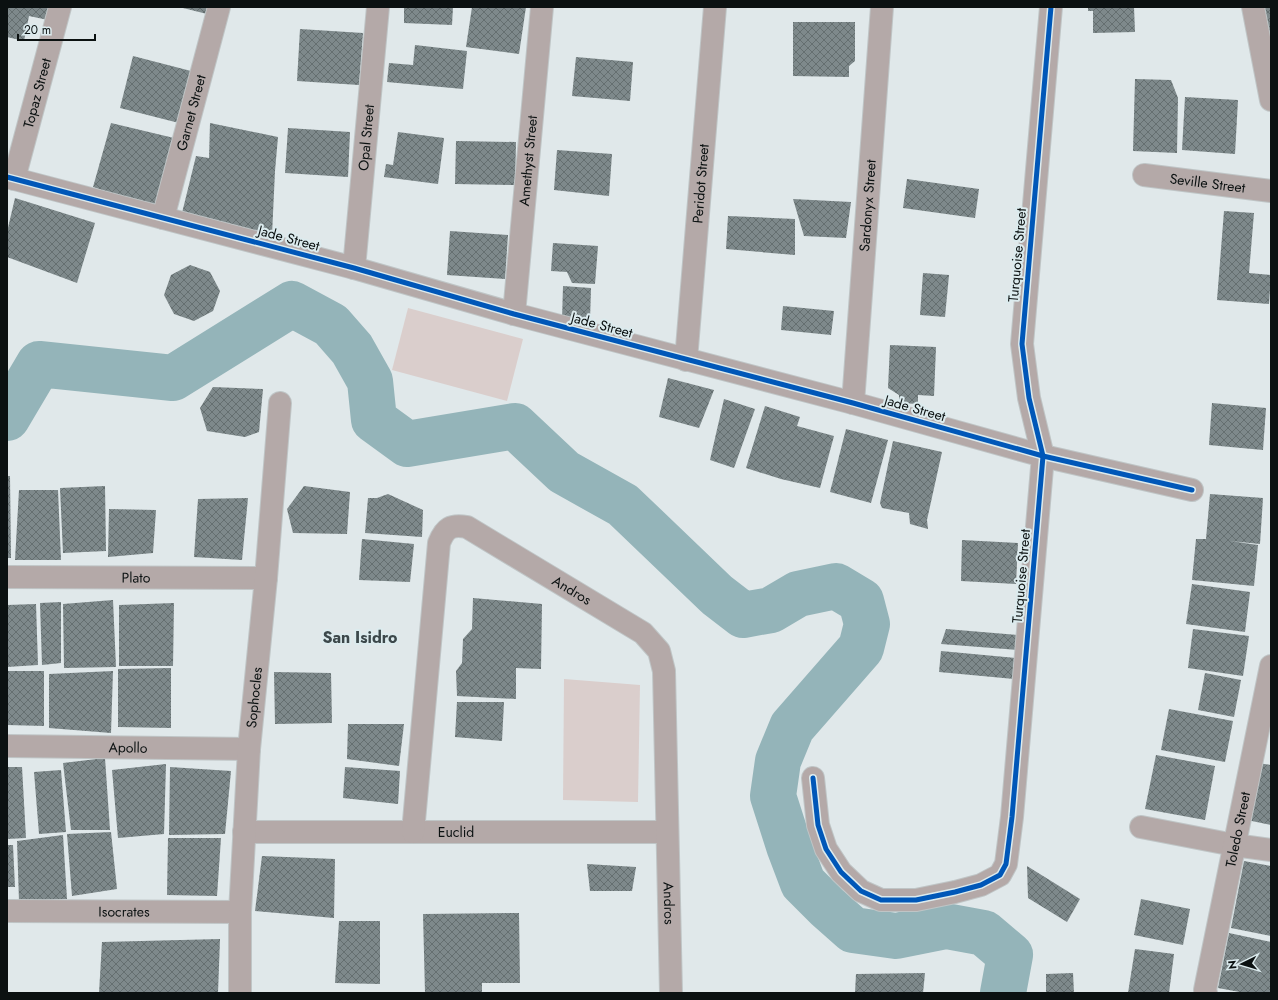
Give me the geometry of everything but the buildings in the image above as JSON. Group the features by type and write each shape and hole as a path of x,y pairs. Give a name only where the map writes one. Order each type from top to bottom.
{"street":[{"name":"Topaz Street","path":"11,178 60,7"},
{"name":"Garnet Street","path":"163,218 219,7"},
{"name":"Opal Street","path":"354,268 378,7"},
{"name":"Amethyst Street","path":"514,314 542,7"},
{"name":"Peridot Street","path":"686,360 715,7"},
{"name":"Sardonyx Street","path":"853,403 882,7"},
{"name":"Turquoise Street","path":"813,778 818,825 826,849 841,872 861,891 881,900 916,900 981,885 1000,875 1006,864 1012,817 1043,456 1029,398 1022,344 1051,7"},
{"path":"1252,7 1271,100"},
{"name":"Seville Street","path":"1144,175 1271,191"},
{"name":"Jade Street","path":"11,178 354,268 514,314 853,403 1043,456 1192,490"},
{"name":"Sophocles","path":"240,993 240,912 249,749 266,578 280,403"},
{"name":"Andros","path":"413,832 439,543 442,534 449,527 467,527 643,633 659,651 664,671 671,993"},
{"name":"Plato","path":"7,577 266,578"},
{"name":"Toledo Street","path":"1206,993 1205,990 1271,666"},
{"name":"Apollo","path":"7,746 249,749"},
{"path":"1141,827 1234,845 1271,850"},
{"name":"Euclid","path":"244,832 667,832"},
{"name":"Isocrates","path":"7,911 240,912"}],"shaded area":[{"path":"408,308 523,339 507,401 392,370"},
{"path":"564,679 640,685 638,802 563,800"}],"waterway":[{"path":"7,418 39,364 173,378 292,304 331,325 352,349 370,381 374,420 407,444 515,426 564,472 623,505 717,595 743,615 771,610 798,594 836,586 861,601 867,624 861,648 792,727 778,761 773,796 803,883 853,930 896,936 946,926 984,933 1010,955 1003,993"}],"cycle path":[{"path":"813,778 818,825 826,849 841,872 861,891 881,900 916,900 981,885 1000,875 1006,864 1012,817 1043,456 1029,398 1022,344 1051,7"},
{"path":"7,177 354,268 514,314 853,403 1043,456 1192,490"}],"district":[{"name":"San Isidro","path":"360,637"}]}
